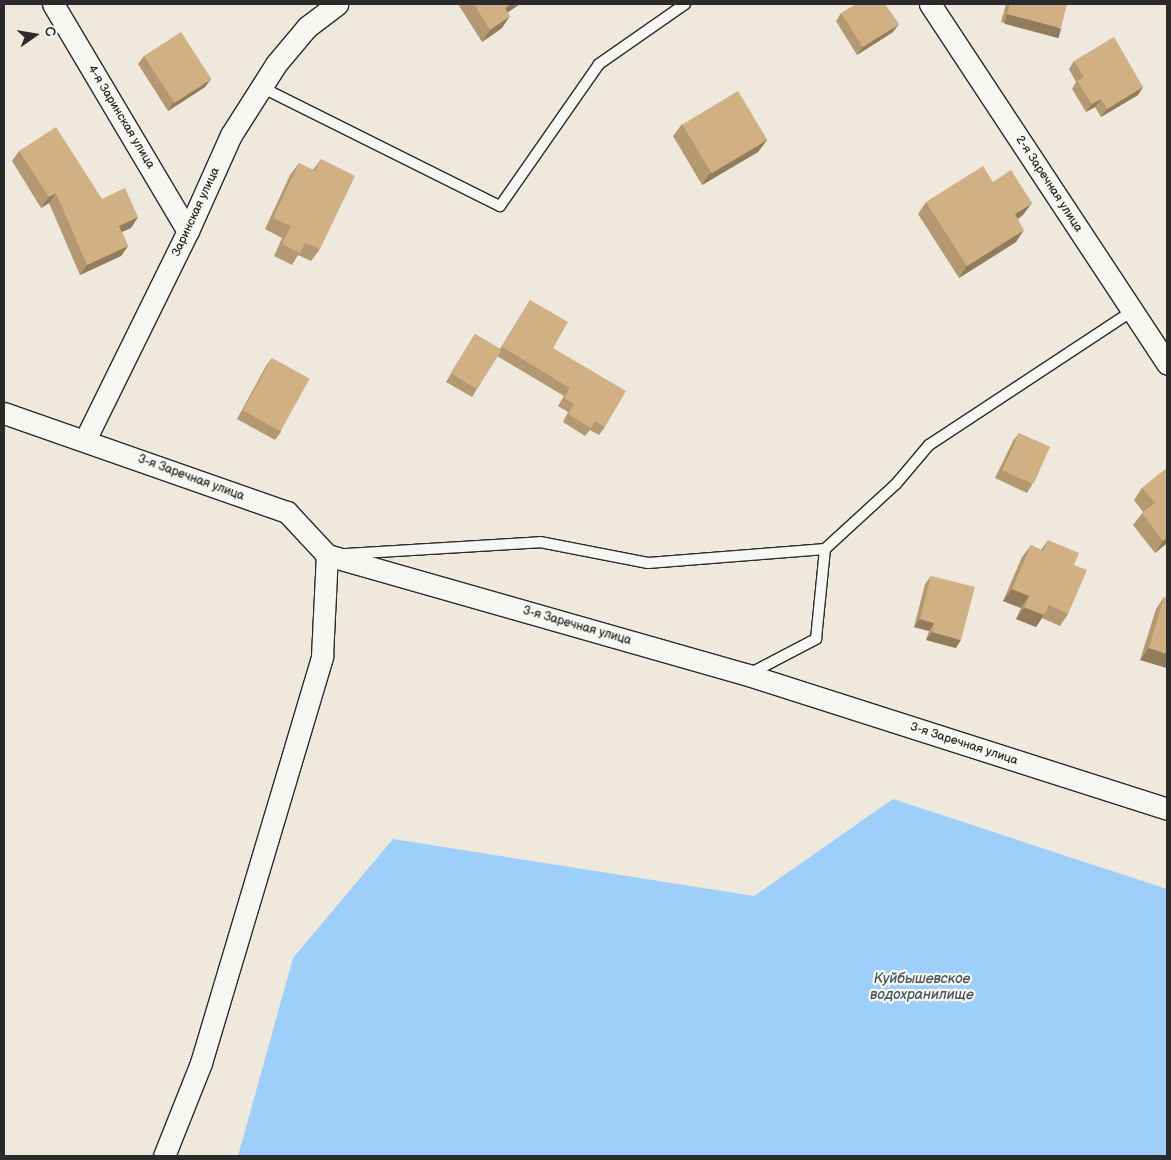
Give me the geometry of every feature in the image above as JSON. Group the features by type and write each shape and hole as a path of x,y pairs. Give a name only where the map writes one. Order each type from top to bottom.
{"street":[{"name":"4-я Заринская улица","path":"53,4 188,231"},
{"name":"Заринская улица","path":"85,440 188,231 231,135 261,87 307,27 337,4"},
{"name":"2-я Заречная улица","path":"930,4 1167,364"},
{"name":"3-я Заречная улица","path":"4,413 287,512 327,555 748,675 1167,809"},
{"path":"164,1156 201,1063 322,656 327,555"}],"lane":[{"path":"261,87 500,206 599,64 684,4"},
{"path":"327,555 540,542 648,562 825,549 896,484 929,445 1132,311"},
{"path":"748,675 816,639 825,549"}],"water":[{"name":"Куйбышевское водохранилище","path":"893,799 1167,889 1167,1156 238,1156 293,958 393,839 754,896"}],"building":[{"path":"474,4 511,4 505,8 510,16 490,30"},
{"path":"856,4 885,4 899,24 863,47 841,13"},
{"path":"1010,4 1067,4 1061,28 1007,14"},
{"path":"181,32 211,79 175,103 144,56"},
{"path":"1114,37 1143,87 1107,109 1101,99 1092,104 1077,81 1084,77 1074,61"},
{"path":"738,91 767,140 712,173 682,124"},
{"path":"56,127 102,199 125,188 138,217 119,226 128,246 87,265 56,193 49,197 19,151"},
{"path":"321,159 355,176 320,249 305,243 300,253 282,244 291,226 273,218 299,163 315,171"},
{"path":"983,166 993,182 1011,170 1032,203 1015,214 1024,230 967,266 926,202"},
{"path":"530,300 568,322 553,348 626,391 605,427 595,421 591,428 568,414 574,404 564,398 570,388 502,347"},
{"path":"475,334 501,350 477,389 451,373"},
{"path":"272,358 310,379 281,431 243,410"},
{"path":"1019,433 1050,447 1033,484 1002,470"},
{"path":"1167,468 1167,538 1163,541 1142,513 1155,503 1142,488"},
{"path":"1048,540 1079,553 1074,565 1087,570 1068,614 1049,605 1044,615 1024,607 1029,596 1012,589 1031,545 1043,551"},
{"path":"931,576 975,587 961,640 932,632 934,623 920,619"},
{"path":"1164,597 1167,598 1167,654 1149,648"}]}
